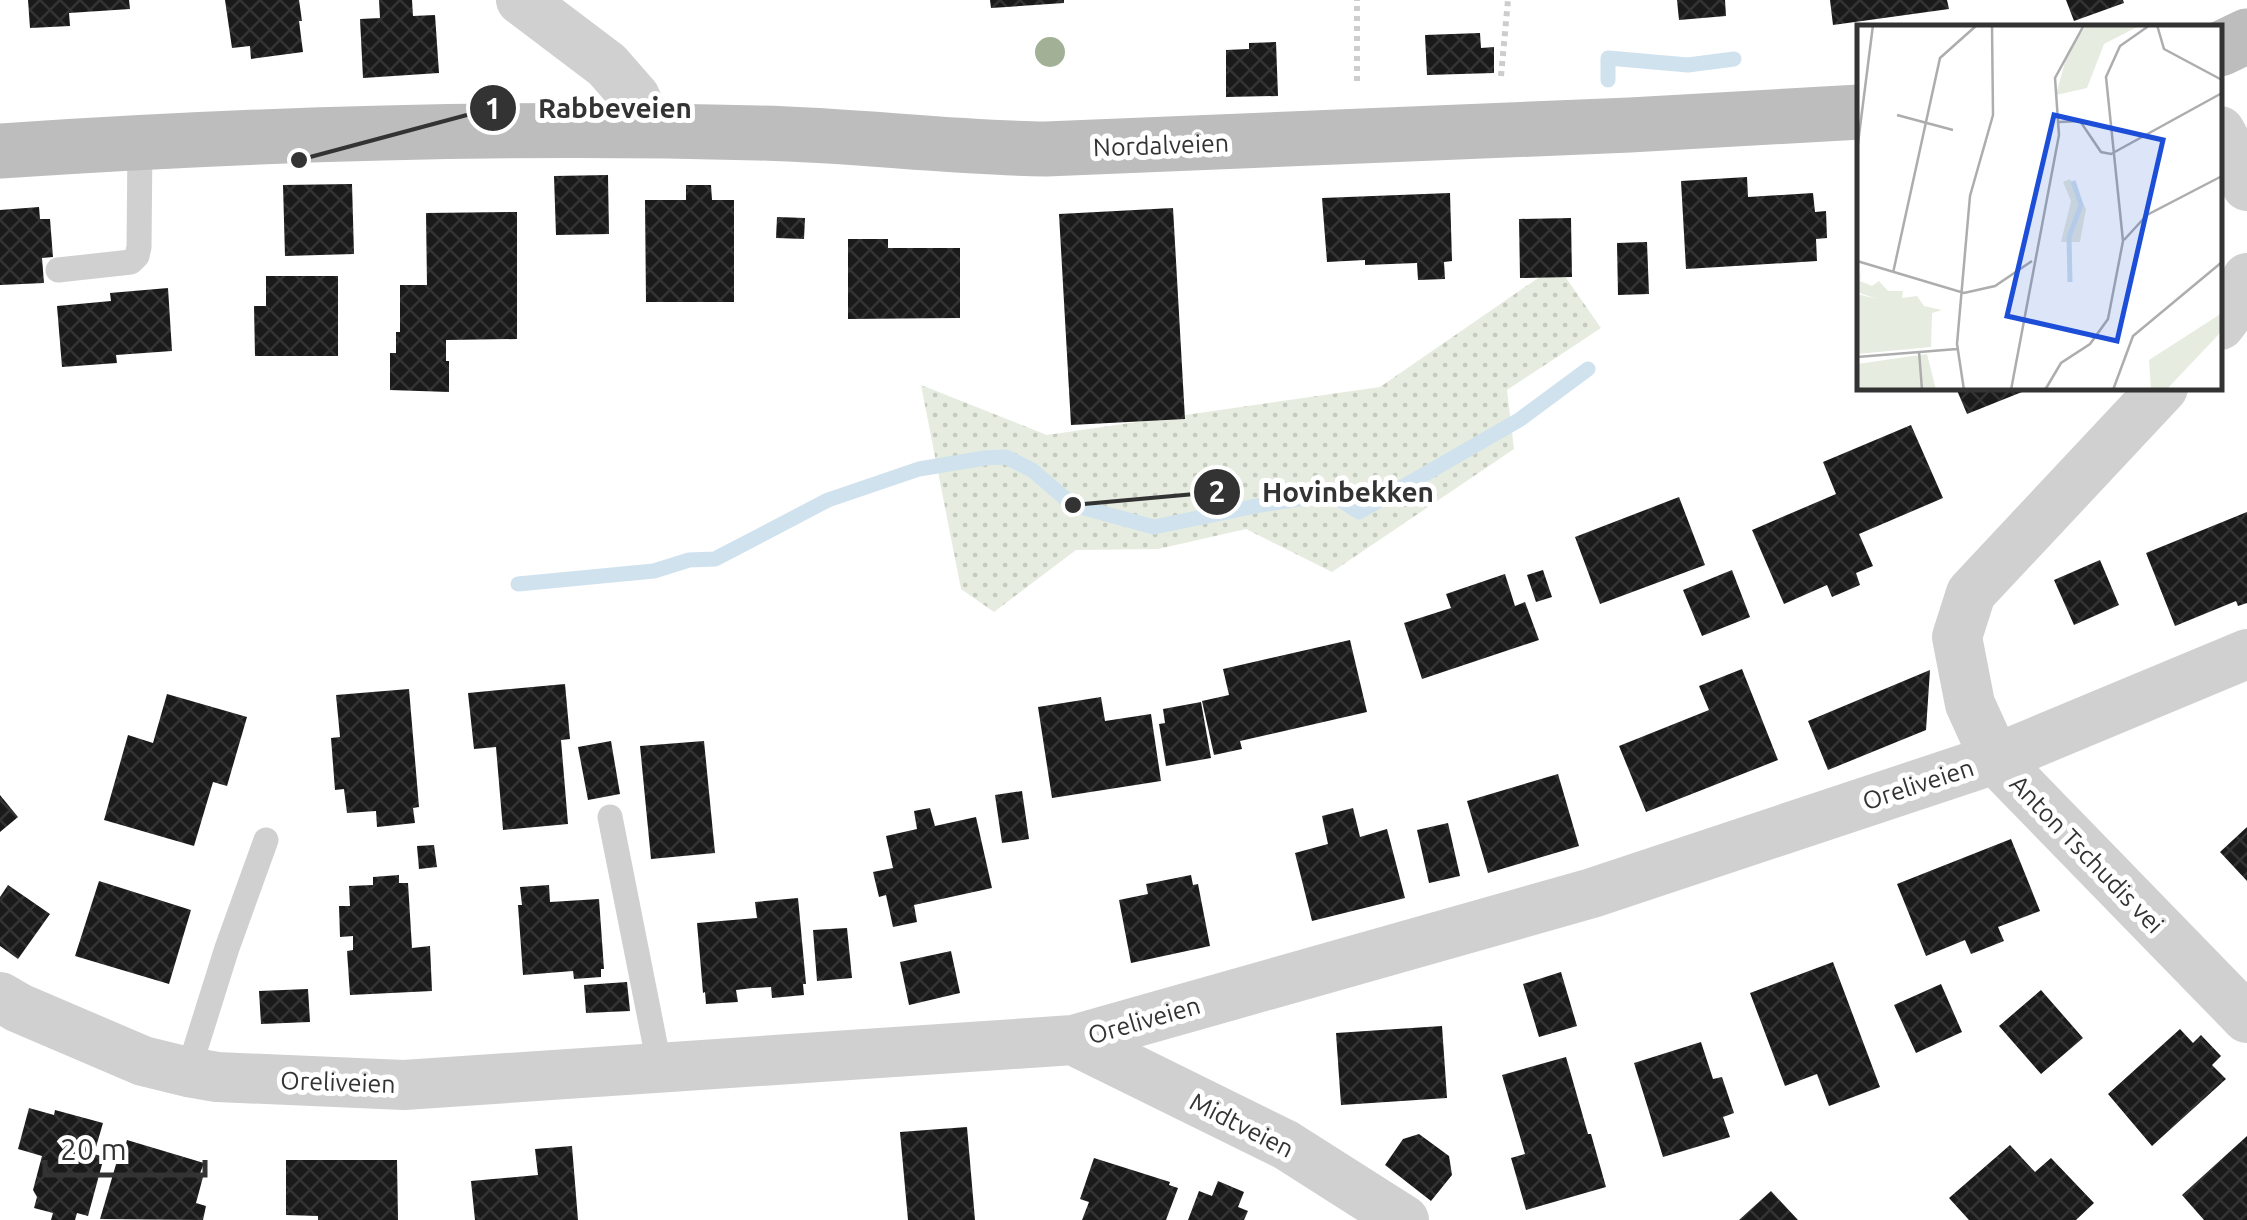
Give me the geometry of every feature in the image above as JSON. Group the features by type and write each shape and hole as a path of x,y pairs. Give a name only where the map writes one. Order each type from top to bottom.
{"street":[{"path":"520,0 607,65 635,97 650,131"},
{"path":"2222,48 2247,36"},
{"name":"Nordalveien","path":"0,151 532,130 807,135 976,148 1046,149 1857,112"},
{"path":"2222,135 2247,186"},
{"path":"2222,322 2241,296 2247,278"},
{"name":"Anton Tschudis vei","path":"2161,390 1971,593 1956,637 1970,704 1995,759 2247,1018"},
{"name":"Oreliveien","path":"0,997 143,1061 218,1077 404,1084 1073,1040 1592,893 1995,759 2247,654"},
{"name":"Midtveien","path":"1073,1040 1286,1145 1404,1220"}],"lane":[{"path":"58,270 131,262 137,256 140,143"},
{"path":"610,816 660,1069"},
{"path":"188,1072 266,840"}],"path":[{"path":"1357,0 1357,84"},
{"path":"1501,74 1508,0"}],"shaded area":[{"path":"1557,265 1601,328 1507,390 1514,449 1332,572 1246,529 1158,549 1076,550 994,612 961,589 921,385 1047,435 1380,387"}],"building":[{"path":"28,0 129,0 130,9 69,13 70,26 30,28"},
{"path":"225,0 299,0 303,52 251,59 250,46 232,48"},
{"path":"379,0 412,0 413,16 435,15 439,73 363,78 360,19 380,18"},
{"path":"990,0 1064,0 1064,3 991,8"},
{"path":"1677,0 1725,0 1726,16 1679,20"},
{"path":"1830,0 1947,0 1949,9 1833,25"},
{"path":"2066,0 2123,0 2124,3 2074,21"},
{"path":"1480,33 1481,48 1494,47 1494,73 1427,75 1425,35"},
{"path":"1276,42 1278,96 1226,97 1226,50 1249,49 1249,43"},
{"path":"608,175 609,234 556,235 554,176"},
{"path":"1747,177 1748,197 1813,193 1815,212 1826,211 1827,238 1816,239 1817,261 1686,269 1681,181"},
{"path":"352,184 354,254 285,256 283,185"},
{"path":"686,185 711,185 712,200 734,200 734,302 646,302 645,200 686,200"},
{"path":"1450,193 1452,261 1444,262 1445,279 1418,280 1417,263 1327,262 1322,198"},
{"path":"39,207 40,219 50,219 53,257 42,258 44,283 0,285 0,210"},
{"path":"1173,208 1185,419 1071,425 1059,214"},
{"path":"517,212 517,339 446,340 449,392 390,390 390,353 396,353 396,332 400,332 400,285 427,285 426,213"},
{"path":"777,217 805,218 804,239 776,238"},
{"path":"1571,218 1572,277 1520,278 1519,219"},
{"path":"848,239 888,239 888,248 960,248 960,318 848,319"},
{"path":"1647,242 1649,294 1618,295 1617,243"},
{"path":"266,276 338,276 338,356 255,356 254,306 266,306"},
{"path":"168,288 172,351 116,355 117,363 62,367 57,306 111,301 110,293"},
{"path":"1957,390 2027,390 1967,414"},
{"path":"1911,425 1943,498 1859,534 1873,566 1856,573 1860,585 1832,597 1827,585 1784,604 1752,530 1836,494 1823,462"},
{"path":"1679,497 1705,565 1600,604 1575,537"},
{"path":"2247,512 2247,603 2238,606 2236,601 2175,626 2146,553"},
{"path":"2100,560 2119,605 2074,625 2054,580"},
{"path":"1543,570 1552,597 1536,602 1527,575"},
{"path":"1732,570 1750,617 1702,636 1683,590"},
{"path":"1505,574 1515,606 1525,602 1539,640 1422,679 1404,623 1451,608 1446,594"},
{"path":"1350,640 1367,712 1240,741 1242,749 1214,755 1202,701 1229,695 1223,669"},
{"path":"1742,669 1778,760 1646,812 1619,746 1709,710 1699,686"},
{"path":"1930,670 1926,730 1828,770 1808,721"},
{"path":"565,684 570,739 561,740 568,824 503,830 496,747 474,749 468,693"},
{"path":"409,689 419,807 413,808 415,823 377,827 376,811 347,813 344,789 335,790 331,738 340,737 336,695"},
{"path":"167,694 247,717 227,786 213,782 194,846 104,820 128,735 153,743"},
{"path":"1101,697 1105,721 1151,714 1161,781 1052,798 1038,707"},
{"path":"1201,702 1211,758 1166,766 1159,724 1165,723 1163,709"},
{"path":"611,741 620,794 588,800 578,747"},
{"path":"704,741 715,853 651,859 640,746"},
{"path":"1558,774 1579,846 1488,873 1467,801"},
{"path":"1022,791 1029,839 1002,843 995,795"},
{"path":"0,795 18,817 0,832"},
{"path":"930,808 935,826 976,817 992,888 914,905 917,922 893,927 886,895 879,897 873,872 893,868 886,836 917,829 914,811"},
{"path":"1353,808 1360,837 1387,829 1405,898 1312,921 1295,853 1328,844 1322,816"},
{"path":"1448,823 1460,876 1429,883 1417,830"},
{"path":"2247,827 2247,881 2220,852"},
{"path":"2011,839 2040,911 1998,927 2004,941 1971,954 1965,940 1926,956 1897,884"},
{"path":"434,845 437,867 419,869 417,846"},
{"path":"399,875 399,883 408,883 412,948 430,946 432,991 350,995 347,951 353,950 353,936 340,937 339,906 350,906 349,886 373,885 373,877"},
{"path":"1191,875 1193,885 1198,884 1210,946 1131,963 1119,900 1148,894 1146,884"},
{"path":"99,881 191,910 169,984 75,956"},
{"path":"8,885 50,914 18,959 0,946 0,897"},
{"path":"549,885 550,902 599,899 604,969 601,977 574,979 573,971 523,975 520,887"},
{"path":"798,898 804,995 772,998 771,987 753,988 736,990 738,1002 706,1004 697,923 757,918 755,902"},
{"path":"847,928 852,978 817,981 813,930"},
{"path":"951,951 960,993 909,1005 900,962"},
{"path":"1833,962 1880,1087 1829,1106 1817,1074 1785,1086 1750,993"},
{"path":"1561,972 1577,1026 1539,1037 1523,984"},
{"path":"627,982 630,1011 586,1013 584,985"},
{"path":"1941,984 1962,1032 1916,1053 1894,1005"},
{"path":"308,989 310,1022 261,1024 259,991"},
{"path":"2041,990 2083,1038 2041,1074 1999,1026"},
{"path":"1442,1026 1447,1098 1341,1105 1336,1033"},
{"path":"2180,1029 2193,1043 2201,1035 2221,1056 2212,1065 2226,1079 2152,1146 2108,1094"},
{"path":"1701,1042 1713,1079 1722,1077 1734,1113 1723,1117 1730,1137 1663,1157 1634,1063"},
{"path":"1566,1057 1606,1187 1526,1210 1511,1158 1525,1154 1502,1075"},
{"path":"29,1108 54,1115 55,1110 103,1123 94,1154 104,1157 88,1216 77,1213 75,1220 51,1220 53,1213 34,1208 37,1197 33,1190 42,1156 18,1149"},
{"path":"967,1127 975,1220 908,1220 900,1132"},
{"path":"1419,1134 1449,1156 1452,1175 1431,1201 1385,1165 1403,1139"},
{"path":"2247,1136 2247,1220 2204,1220 2182,1195"},
{"path":"127,1140 204,1163 196,1203 206,1206 203,1220 100,1219 119,1154 123,1154"},
{"path":"2010,1145 2035,1172 2051,1158 2094,1203 2076,1220 1969,1220 1949,1198"},
{"path":"572,1146 578,1220 475,1220 471,1181 538,1175 535,1149"},
{"path":"1094,1158 1178,1188 1166,1220 1082,1220 1089,1202 1080,1199"},
{"path":"286,1160 397,1160 398,1220 318,1220 318,1216 286,1215"},
{"path":"1218,1181 1244,1192 1238,1207 1248,1211 1244,1220 1188,1220 1199,1191 1212,1196"},
{"path":"1771,1191 1798,1220 1739,1220"}],"waterway":[{"path":"1608,80 1608,58 1688,65 1734,59"},
{"path":"518,584 654,571 689,560 715,559 828,500 919,469 985,458 1006,457 1032,470 1073,505 1154,527 1331,494 1359,512 1519,420 1588,369"}],"place":[{"name":"Rabbeveien","path":"299,160"},
{"name":"Hovinbekken","path":"1073,505"}]}
